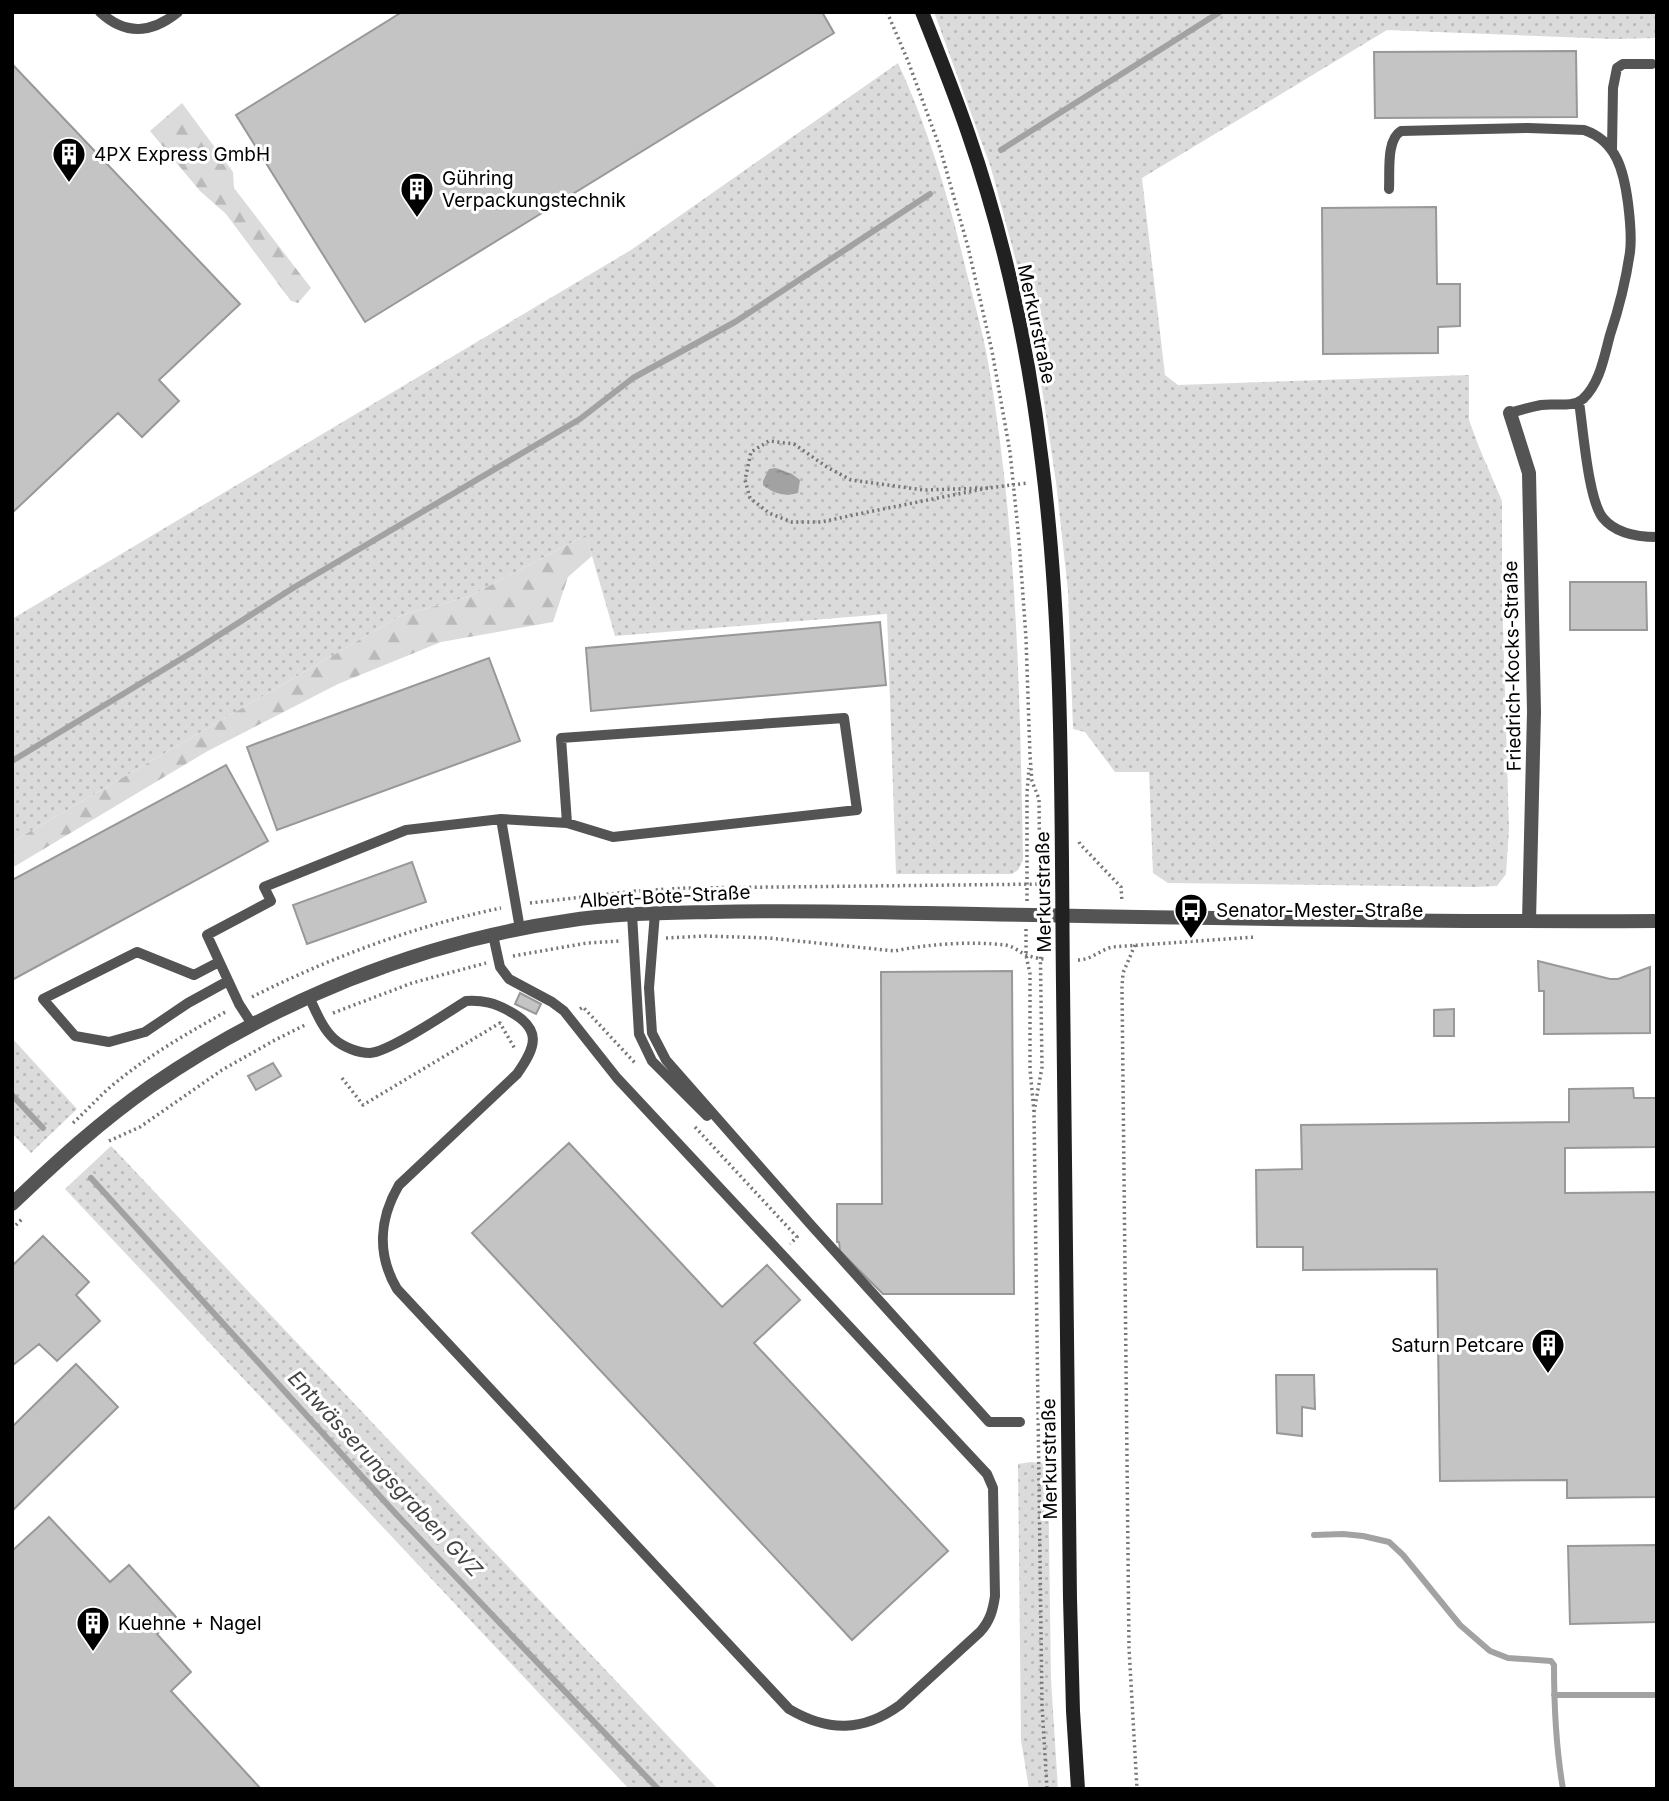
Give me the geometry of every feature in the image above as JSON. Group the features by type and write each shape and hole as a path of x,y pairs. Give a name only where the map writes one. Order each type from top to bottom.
{"street":[{"name":"Merkurstraße","path":"922,12 956,100 989,200 1011,288 1024,350 1051,543 1060,726 1070,1598 1078,1789"},
{"name":"Friedrich-Kocks-Straße","path":"1510,413 1529,473 1534,712 1529,921"},
{"name":"Albert-Bote-Straße","path":"12,1204 110,1117 190,1060 252,1024 309,997 415,956 520,929 632,914 771,910 1062,916"},
{"path":"1062,916 1657,921"}],"lane":[{"path":"100,12 126,29 151,29 178,12"},
{"path":"1612,150 1613,88 1617,68 1623,64 1652,64"},
{"path":"1389,189 1391,143 1401,131 1528,128 1584,130 1593,132 1612,150 1625,177 1630,249 1622,296 1596,383 1579,401 1542,405 1510,413"},
{"path":"1579,401 1593,493 1601,516 1623,532 1640,537 1657,537"},
{"path":"252,1024 239,1004 207,935 271,901 264,887 406,830 501,819 567,823 613,837 857,810 844,718 561,738 567,823"},
{"path":"501,819 520,929"},
{"path":"655,913 649,988 652,1033 666,1060 989,1422 1020,1422"},
{"path":"632,914 639,1034 652,1061 774,1182"},
{"path":"309,997 321,1023 333,1038 350,1049 370,1053 386,1049 466,1001 481,1000 496,1004 523,1018 530,1026 533,1034 532,1047 517,1074 399,1185 391,1198 382,1238 388,1275 397,1289 789,1709 804,1718 839,1726 855,1726 887,1715 987,1624 992,1612 995,1595 993,1488 987,1475 617,1078 568,1016 552,1002 509,979 499,967 493,935"},
{"path":"219,962 194,975 137,953 43,999 75,1036 110,1042 145,1032 188,1003 228,981"}],"path":[{"path":"887,12 940,148 968,247 992,351 1010,453 1019,540 1030,756 1027,793 1026,955 1030,974 1030,1069 1034,1112 1041,1693 1047,1789"},
{"path":"988,488 924,490 851,480 794,444 769,441 751,452 745,480 750,498 769,513 792,522 821,523 988,488 1044,481"},
{"path":"1079,830 1080,844 1121,887 1121,946"},
{"path":"1063,959 1083,960 1103,949 1121,946 1265,937"},
{"path":"1135,945 1123,973 1122,998 1129,1634 1137,1789"},
{"path":"568,1016 583,1007 639,1067"},
{"path":"342,1078 363,1105 500,1023 516,1050 533,1040"},
{"path":"695,1127 797,1237 780,1253"}],"green space":[{"path":"934,12 1657,12 1657,38 1613,39 1387,30 1142,178 1165,375 1178,385 1469,375 1469,420 1502,501 1509,829 1506,874 1497,886 1168,883 1153,873 1149,772 1115,772 1085,732 1073,729 1068,591 1056,482 1023,287 991,168"},
{"path":"898,63 938,167 989,368 1006,490 1015,613 1023,860 1018,870 1012,874 896,874 887,614 615,636 586,535 468,597 402,615 12,842 12,619 631,250"},
{"path":"182,103 233,172 234,188 311,288 298,303 291,301 226,214 200,191 150,131"},
{"path":"586,535 592,556 568,577 553,622 441,642 338,684 206,752 12,868 12,842 402,615 468,597"},
{"path":"12,1038 77,1109 31,1153 12,1133"},
{"path":"111,1146 718,1789 629,1789 65,1189"},
{"path":"1018,1464 1048,1464 1051,1680 1058,1789 1029,1789 1021,1740"}],"water":[{"path":"776,468 800,480 798,493 780,494 763,485 769,469"}],"building":[{"name":"Gühring Verpackungstechnik","path":"402,12 822,12 834,33 365,322 236,115"},
{"path":"1576,51 1577,117 1375,118 1374,52"},
{"name":"4PX Express GmbH","path":"12,64 240,304 159,380 179,401 142,437 118,413 12,513"},
{"path":"1436,207 1437,284 1460,284 1460,326 1438,327 1438,353 1323,354 1322,208"},
{"path":"1570,582 1646,582 1647,630 1570,630"},
{"path":"880,622 886,685 591,711 586,648"},
{"path":"489,658 520,741 277,830 247,747"},
{"path":"226,765 268,841 12,980 12,880"},
{"path":"412,862 426,902 307,944 293,905"},
{"path":"1538,961 1610,979 1618,979 1650,967 1650,1033 1544,1034 1544,991 1539,991"},
{"path":"1012,971 1014,1294 883,1294 840,1251 837,1242 837,1204 882,1204 881,972"},
{"path":"520,993 541,1004 536,1014 515,1004"},
{"path":"1454,1009 1454,1036 1434,1036 1434,1010"},
{"path":"273,1063 281,1076 256,1090 248,1076"},
{"name":"Saturn Petcare","path":"1633,1088 1634,1098 1657,1098 1657,1147 1565,1148 1565,1193 1657,1192 1657,1497 1567,1498 1567,1480 1440,1481 1437,1269 1303,1270 1303,1247 1257,1247 1256,1170 1302,1169 1301,1125 1569,1122 1569,1089"},
{"path":"569,1143 722,1307 767,1265 800,1300 754,1343 948,1551 852,1640 472,1233"},
{"path":"43,1236 89,1282 76,1295 100,1321 57,1361 39,1344 12,1366 12,1266"},
{"path":"76,1364 118,1407 12,1511 12,1427"},
{"path":"1276,1375 1314,1375 1315,1409 1302,1407 1302,1436 1277,1433"},
{"name":"Kuehne + Nagel","path":"49,1517 110,1582 129,1565 176,1617 157,1634 191,1672 171,1691 261,1789 12,1789 12,1551"},
{"path":"1657,1545 1657,1622 1570,1624 1568,1546"}],"waterway":[{"path":"1001,150 1220,12"},
{"path":"12,761 293,588 580,419 633,378 735,322 930,194"},
{"name":"Entwässerungsgraben GVZ","path":"12,1095 43,1128"},
{"name":"Entwässerungsgraben GVZ","path":"91,1178 397,1515 658,1789"},
{"path":"1314,1535 1343,1534 1389,1542 1403,1555 1460,1625 1490,1651 1508,1658 1551,1661 1554,1665 1556,1727 1563,1789"},
{"path":"1554,1695 1657,1695"}],"place":[{"name":"4PX Express GmbH","path":"69,184"},
{"name":"Gühring Verpackungstechnik","path":"417,219"},
{"name":"Senator-Mester-Straße","path":"1191,940"},
{"name":"Saturn Petcare","path":"1548,1375"},
{"name":"Kuehne + Nagel","path":"93,1653"}]}
